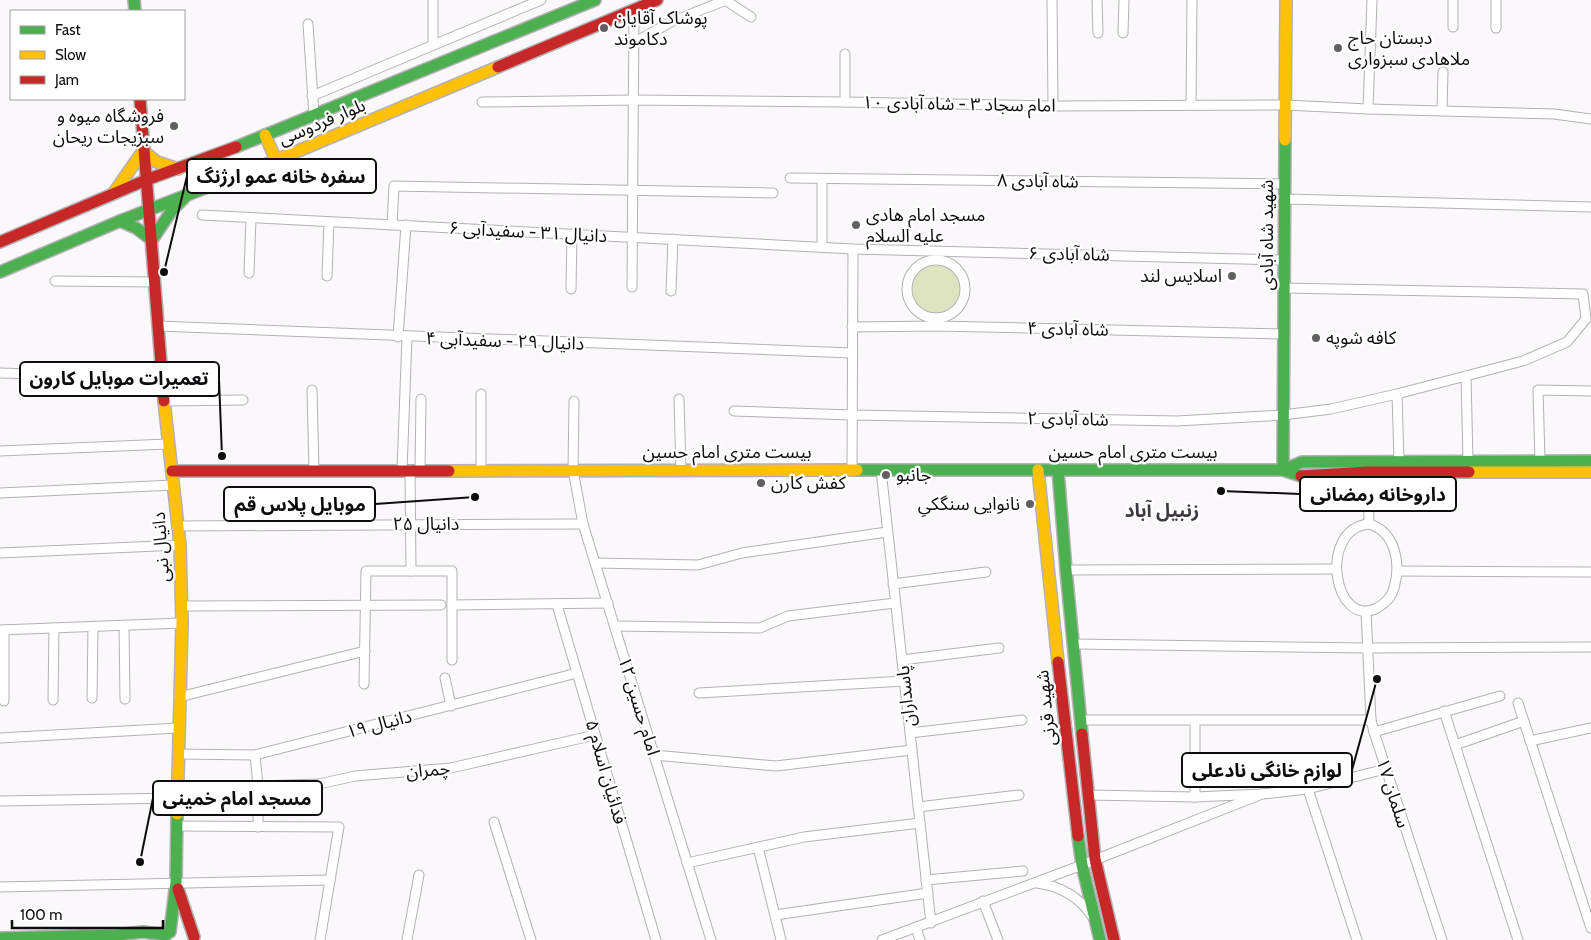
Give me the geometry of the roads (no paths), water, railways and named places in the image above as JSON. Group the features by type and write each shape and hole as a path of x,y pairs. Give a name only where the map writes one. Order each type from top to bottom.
{"main road":[{"name":"بلوار فردوسی","path":"0,242 146,180 265,135 595,0"},
{"name":"بلوار فردوسی","path":"0,272 120,221 276,160 657,0"},
{"name":"شهید شاه آبادی","path":"1283,470 1286,0"},
{"name":"دانیال نبی","path":"140,100 164,401 179,526 182,606 176,882 166,936"},
{"path":"265,135 276,160"},
{"path":"113,194 143,152 158,162 178,169"},
{"path":"120,221 136,228 152,240 172,210 186,196"},
{"name":"بیست متری امام حسین","path":"1283,470 1302,462 1591,461"},
{"name":"بیست متری امام حسین","path":"172,470 1283,470 1301,476 1368,472 1591,472"},
{"name":"شهید قرنی","path":"1038,470 1082,865 1100,940"},
{"name":"شهید قرنی","path":"1058,470 1066,570 1095,859 1114,940"},
{"name":"دانیال نبی","path":"176,882 195,938"},
{"path":"0,938 121,938 143,932 166,936 178,928 188,932 195,938"}],"street":[{"path":"433,0 433,46"},
{"path":"312,96 541,0"},
{"path":"633,43 672,22 726,0 751,17"},
{"path":"1052,0 1053,106"},
{"path":"1098,0 1098,33"},
{"path":"1123,33 1124,0"},
{"path":"1191,104 1192,0"},
{"path":"1368,109 1372,0"},
{"path":"1453,0 1453,27"},
{"path":"1496,0 1496,28"},
{"path":"632,287 634,10"},
{"path":"308,24 314,115"},
{"path":"844,102 845,54"},
{"path":"1442,111 1443,72"},
{"name":"امام سجاد ۳ - شاه آبادی ۱۰","path":"482,102 633,100 1053,106 1286,105 1554,114 1591,119"},
{"name":"شاه آبادی ۸","path":"790,178 1285,184"},
{"path":"822,179 822,247"},
{"path":"392,225 394,186 774,193"},
{"path":"1285,199 1591,207"},
{"name":"دانیال ۳۱ - سفیدآبی ۶","path":"202,215 853,249"},
{"path":"249,274 251,218"},
{"path":"327,276 329,222"},
{"path":"406,225 403,337 411,470 411,571"},
{"path":"571,289 572,234"},
{"path":"671,290 674,239"},
{"path":"852,470 853,249"},
{"name":"شاه آبادی ۶","path":"853,249 939,256 1284,260"},
{"path":"939,256 957,270 965,286 961,304 955,311 937,322 913,307 907,290 908,281 912,273 918,267 939,256"},
{"path":"55,281 154,282"},
{"path":"1284,288 1583,294 1588,319"},
{"name":"شاه آبادی ۲","path":"734,411 1177,421 1283,415 1331,409 1397,394 1522,361 1567,342 1588,319"},
{"name":"شاه آبادی ۴","path":"852,327 937,322 1284,334"},
{"name":"دانیال ۲۹ - سفیدآبی ۴","path":"158,326 852,353"},
{"path":"0,373 162,378"},
{"path":"1466,376 1468,461"},
{"path":"312,390 314,470"},
{"path":"1540,461 1538,390 1591,391"},
{"path":"481,394 481,470"},
{"path":"1397,394 1399,461"},
{"path":"411,470 421,399"},
{"path":"679,399 681,470"},
{"path":"164,401 243,400"},
{"name":"امام حسین ۱۲","path":"574,401 573,470 583,524 711,940"},
{"path":"0,451 168,444"},
{"name":"پاسداران","path":"881,470 931,923"},
{"path":"1368,472 1370,524"},
{"path":"0,493 174,485"},
{"name":"دانیال ۲۵","path":"179,526 583,524"},
{"path":"1370,524 1379,527 1390,538 1397,571 1394,590 1388,599 1373,610 1366,611 1353,607 1346,601 1341,593 1336,569 1338,556 1346,536 1358,527 1370,524"},
{"path":"596,563 698,565 742,552 888,532"},
{"path":"0,553 180,545"},
{"path":"1066,570 1336,569"},
{"path":"364,684 366,572 452,571 452,660"},
{"path":"1397,571 1591,572"},
{"path":"893,584 986,572"},
{"path":"614,626 760,628 788,616 895,603"},
{"path":"452,605 608,604"},
{"path":"182,606 441,605"},
{"name":"فدائیان اسلام ۵","path":"557,605 656,940"},
{"name":"سلمان ۱۷","path":"1366,611 1371,720 1385,769 1442,940"},
{"path":"4,701 2,630 182,623"},
{"path":"124,626 125,699"},
{"path":"92,698 93,627"},
{"path":"53,700 54,628"},
{"path":"1074,644 1367,648 1591,647"},
{"path":"902,660 999,648"},
{"path":"179,697 365,652"},
{"name":"دانیال ۱۹","path":"178,754 255,755 577,673"},
{"path":"444,678 451,706"},
{"path":"699,694 904,681"},
{"path":"1374,732 1500,696"},
{"path":"1518,704 1591,928"},
{"path":"1444,711 1518,940"},
{"path":"910,733 1022,720"},
{"path":"1081,720 1371,720"},
{"path":"1195,720 1195,797"},
{"path":"1455,745 1524,721"},
{"path":"0,738 178,728"},
{"path":"1530,741 1591,728"},
{"name":"چمران","path":"258,786 319,784 355,776 451,768 595,735"},
{"path":"654,754 776,766 912,750"},
{"path":"255,755 258,786 258,827"},
{"path":"1088,796 1195,797 1262,794 1308,789 1385,769"},
{"path":"1308,789 1357,940"},
{"path":"882,940 1082,865 1262,794"},
{"path":"918,808 1019,795"},
{"path":"0,801 177,798"},
{"path":"494,822 531,940"},
{"path":"687,863 804,837 920,823"},
{"path":"176,826 339,828 320,940"},
{"path":"758,847 781,940"},
{"path":"926,880 1023,871"},
{"path":"407,940 419,875"},
{"path":"0,887 330,880"},
{"path":"1034,882 1055,886 1073,896 1086,909 1096,924"},
{"path":"775,915 928,893"},
{"path":"983,901 998,940"},
{"path":"916,927 920,940"}],"place":[{"name":"پوشاک آقایان دکاموند","path":"604,28"},
{"name":"دبستان حاج ملاهادی سبزواری","path":"1338,48"},
{"name":"فروشگاه میوه و سبزیجات ریحان","path":"174,126"},
{"name":"مسجد امام هادی علیه السلام","path":"856,225"},
{"name":"سفره خانه عمو ارژنگ","path":"164,272"},
{"name":"اسلایس لند","path":"1232,276"},
{"name":"کافه شوپه","path":"1316,338"},
{"name":"تعمیرات موبایل کارون","path":"222,456"},
{"name":"جانبو","path":"886,475"},
{"name":"کفش کارن","path":"761,483"},
{"name":"داروخانه رمضانی","path":"1221,491"},
{"name":"موبایل پلاس قم","path":"475,497"},
{"name":"نانوایی سنگکیِ","path":"1030,504"},
{"name":"لوازم خانگی نادعلی","path":"1377,679"},
{"name":"مسجد امام خمینی","path":"140,862"}],"district":[{"name":"زنبیل آباد","path":"1162,510"}]}
